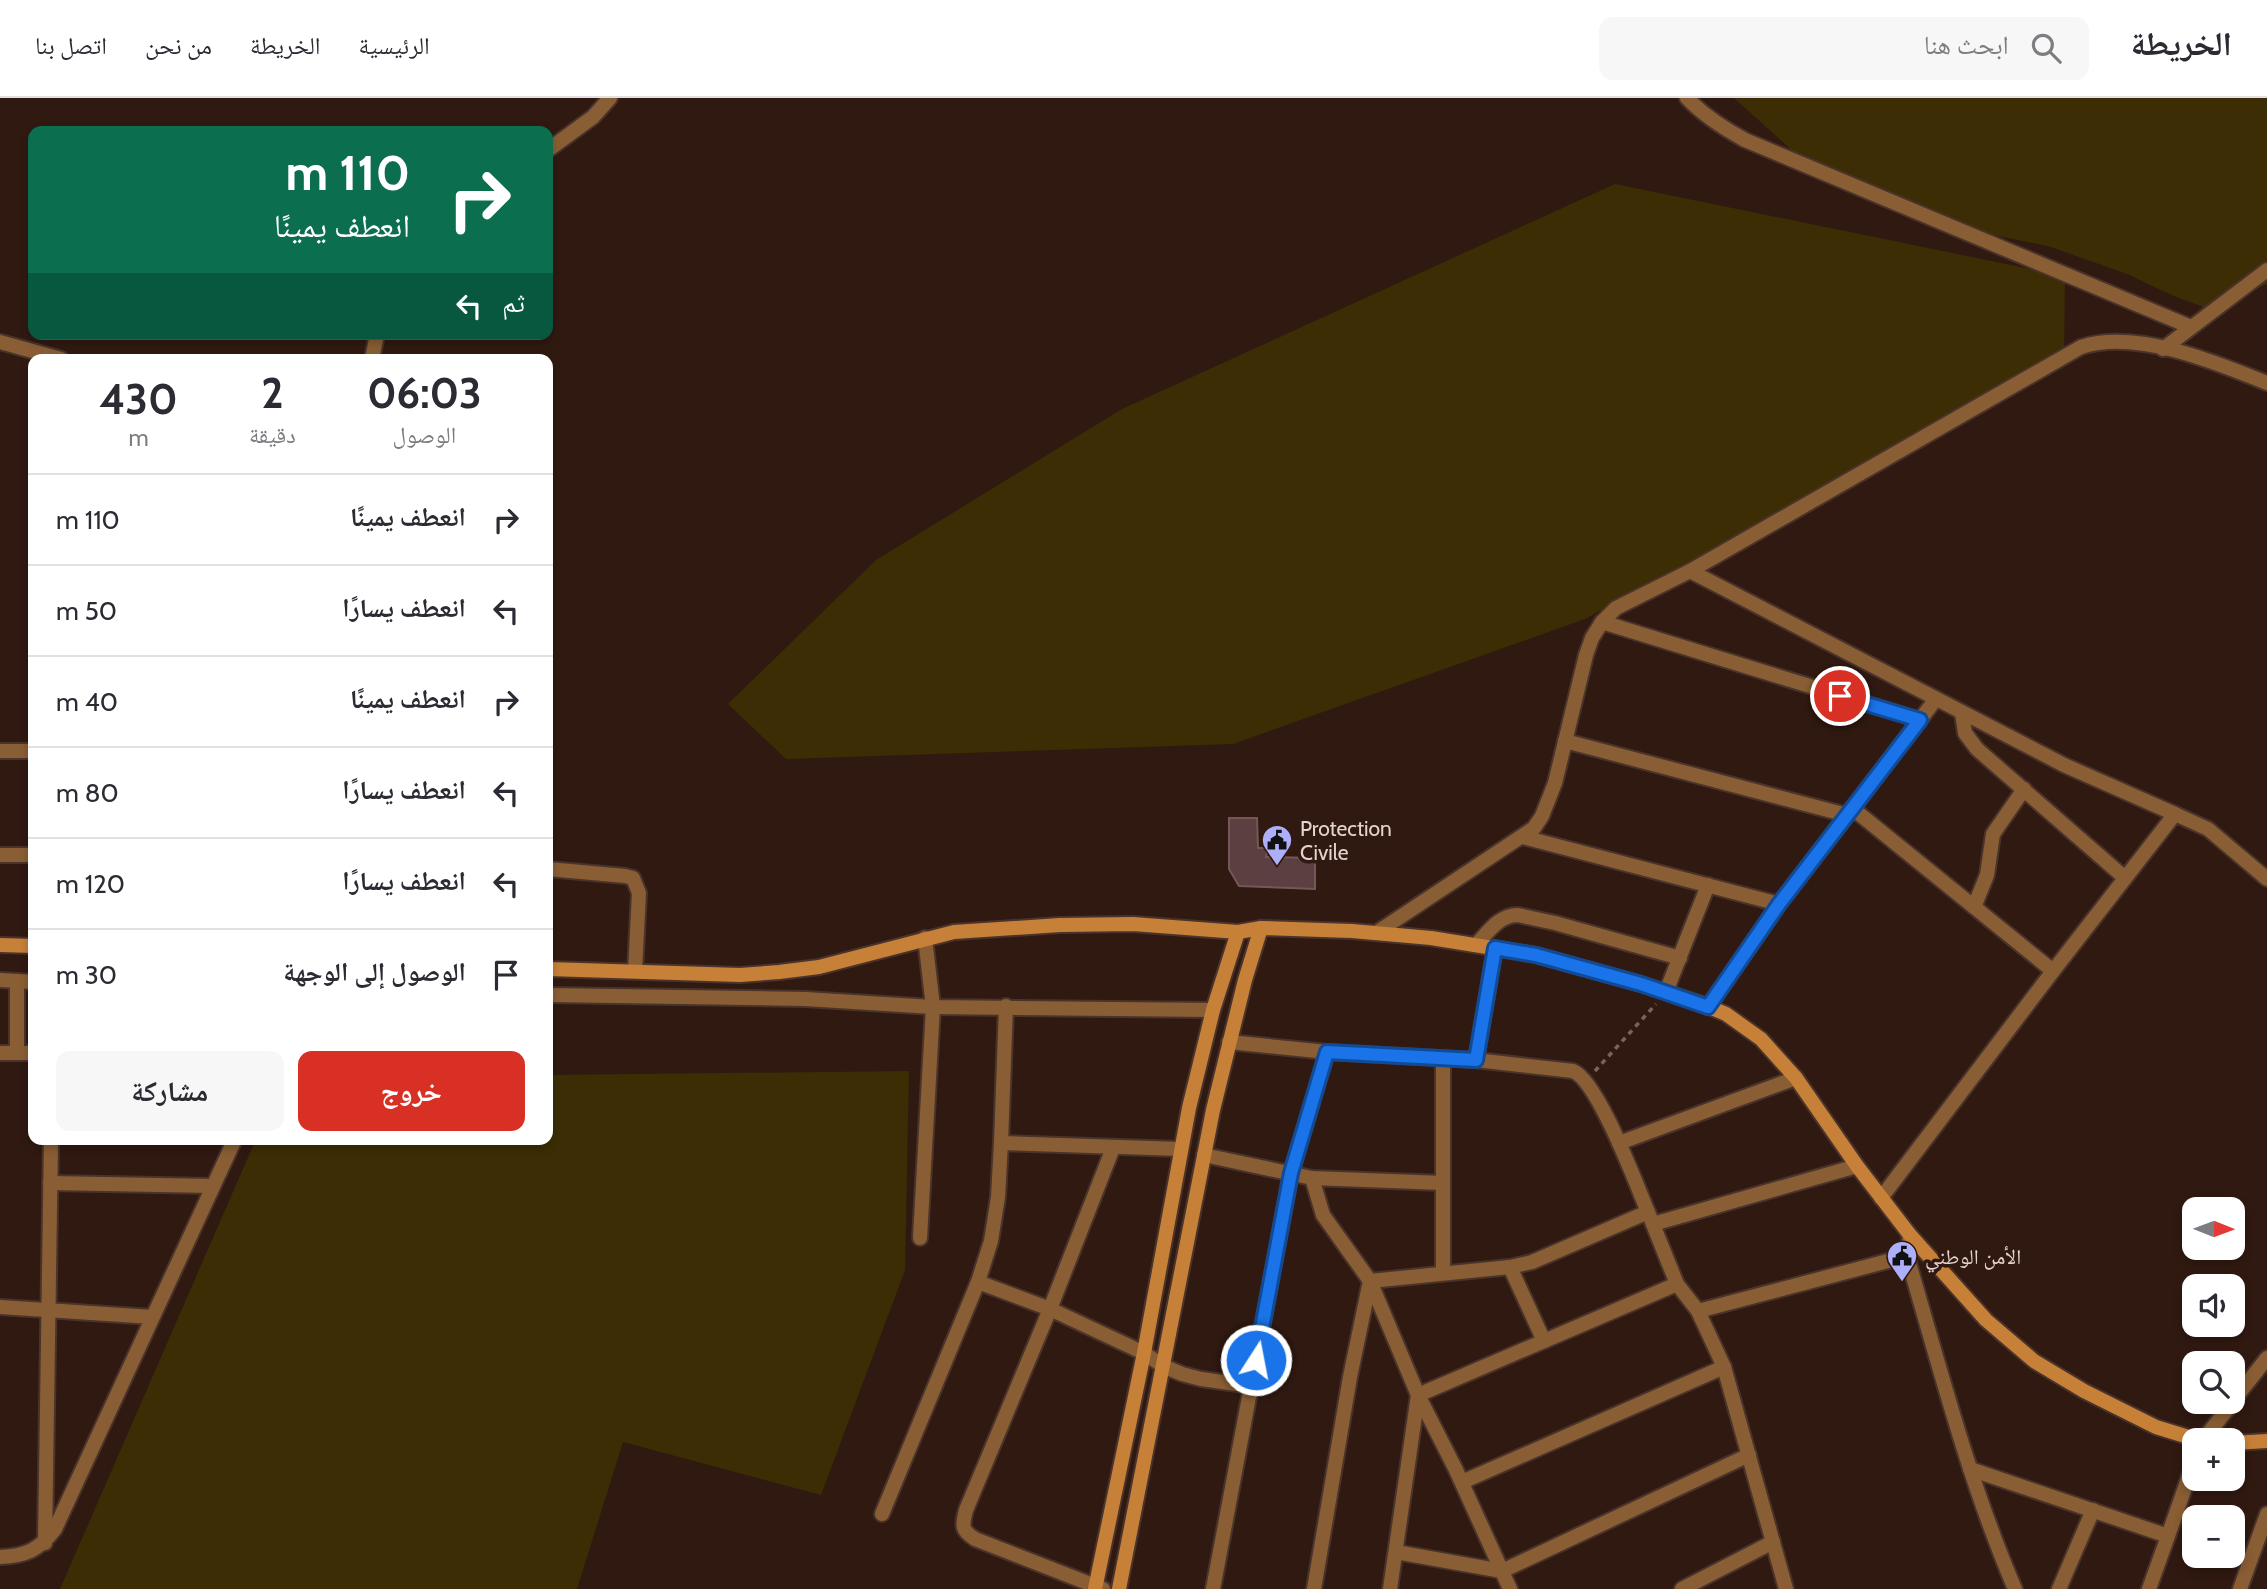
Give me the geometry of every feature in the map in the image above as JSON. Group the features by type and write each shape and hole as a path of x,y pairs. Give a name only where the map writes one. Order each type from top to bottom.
{"main road":[{"path":"553,969 753,974 819,967 954,932 1059,925 1133,924 1238,932 1261,928 1376,933 1476,945 1536,955 1667,992 1726,1014 1761,1039 1796,1078 1857,1166 1910,1235 1986,1320 2034,1361 2084,1391 2156,1427 2182,1435"},
{"path":"1119,1589 1213,1110 1261,928"},
{"path":"1098,1588 1180,1150 1213,1010 1238,932"},
{"path":"0,945 28,946"},
{"path":"1189,1108 1213,1110"},
{"path":"2245,1442 2267,1441"}],"street":[{"path":"553,146 593,117 610,98"},
{"path":"1688,99 1713,121 1745,139 2191,327"},
{"path":"2163,349 2267,270"},
{"path":"0,342 43,354"},
{"path":"1376,933 1534,828 1542,817 1555,783 1592,638 1602,622 1616,608 1690,571 2081,347 2096,342 2137,342 2215,362 2267,383"},
{"path":"1690,571 2064,765 2208,830 2267,879"},
{"path":"1602,622 1920,720"},
{"path":"1708,1007 1779,904 1936,699"},
{"path":"1962,713 1965,733 1971,743 2125,878"},
{"path":"1565,741 1850,812 2053,971"},
{"path":"0,751 28,751"},
{"path":"1974,907 1987,875 1993,834 2024,789"},
{"path":"1881,1198 2175,814"},
{"path":"1523,837 1779,904"},
{"path":"0,855 28,855"},
{"path":"553,869 633,878 639,893 635,971"},
{"path":"1667,992 1708,886"},
{"path":"1476,945 1501,920 1513,914 1680,958"},
{"path":"920,1238 933,1007 925,938"},
{"path":"1476,1060 1495,948"},
{"path":"699,974 699,998"},
{"path":"0,980 28,982"},
{"path":"17,1053 18,981"},
{"path":"553,995 805,999 933,1007 1213,1010"},
{"path":"882,1514 978,1282 991,1241 998,1197 1006,1006"},
{"path":"1229,1042 1327,1052 1476,1060 1578,1073 1586,1081 1619,1143 1677,1284 1698,1311 1724,1367 1786,1589"},
{"path":"1213,1589 1291,1173 1327,1052"},
{"path":"0,1053 28,1053"},
{"path":"1443,1059 1443,1273"},
{"path":"1619,1143 1796,1078"},
{"path":"1000,1143 1180,1150"},
{"path":"45,1543 51,1145"},
{"path":"0,1557 27,1554 45,1543 55,1529 232,1145"},
{"path":"1098,1588 975,1539 966,1534 963,1527 970,1500 1050,1309 1113,1147"},
{"path":"1204,1155 1312,1178 1443,1183"},
{"path":"1370,1281 1510,1267 1532,1262 1651,1218 1857,1166"},
{"path":"1312,1178 1323,1215 1370,1281 1418,1395 1462,1482 1510,1589"},
{"path":"50,1183 213,1186"},
{"path":"1910,1235 1907,1256 1970,1469 1992,1536 2014,1589"},
{"path":"1698,1311 1907,1256"},
{"path":"1510,1267 1544,1341"},
{"path":"1314,1589 1350,1377 1370,1281"},
{"path":"978,1282 1050,1309 1144,1353 1163,1366 1201,1379 1251,1386"},
{"path":"1418,1395 1677,1284"},
{"path":"0,1307 152,1317"},
{"path":"2245,1386 2267,1358"},
{"path":"1462,1482 1724,1367"},
{"path":"1390,1589 1418,1395"},
{"path":"2211,1428 2223,1414"},
{"path":"1396,1552 1502,1571 1749,1455"},
{"path":"1970,1469 2168,1536"},
{"path":"2149,1589 2184,1491"},
{"path":"2059,1589 2093,1510"},
{"path":"2240,1589 2267,1514"},
{"path":"1682,1589 1773,1542"}],"path":[{"path":"1586,1081 1667,992"}],"shaded area":[{"path":"1734,98 2267,98 2267,284 2209,309 2127,274 2048,246 1947,226 1827,182"},
{"path":"1615,184 2065,276 2064,358 1585,619 1233,744 786,759 728,704 876,560 1122,409"},
{"path":"909,1071 905,1270 821,1495 623,1442 577,1589 60,1589 253,1145 553,1145 553,1075"}],"building":[{"path":"1229,818 1257,818 1258,848 1268,848 1266,857 1315,858 1315,889 1239,886 1229,869"}],"place":[{"name":"Protection Civile","path":"1277,867"},
{"name":"الأمن الوطني","path":"1902,1283"}],"route":[{"path":"1256,1360 1291,1173 1327,1052 1476,1060 1495,948 1536,955 1641,984 1708,1007 1779,904 1920,720 1840,696"}]}
